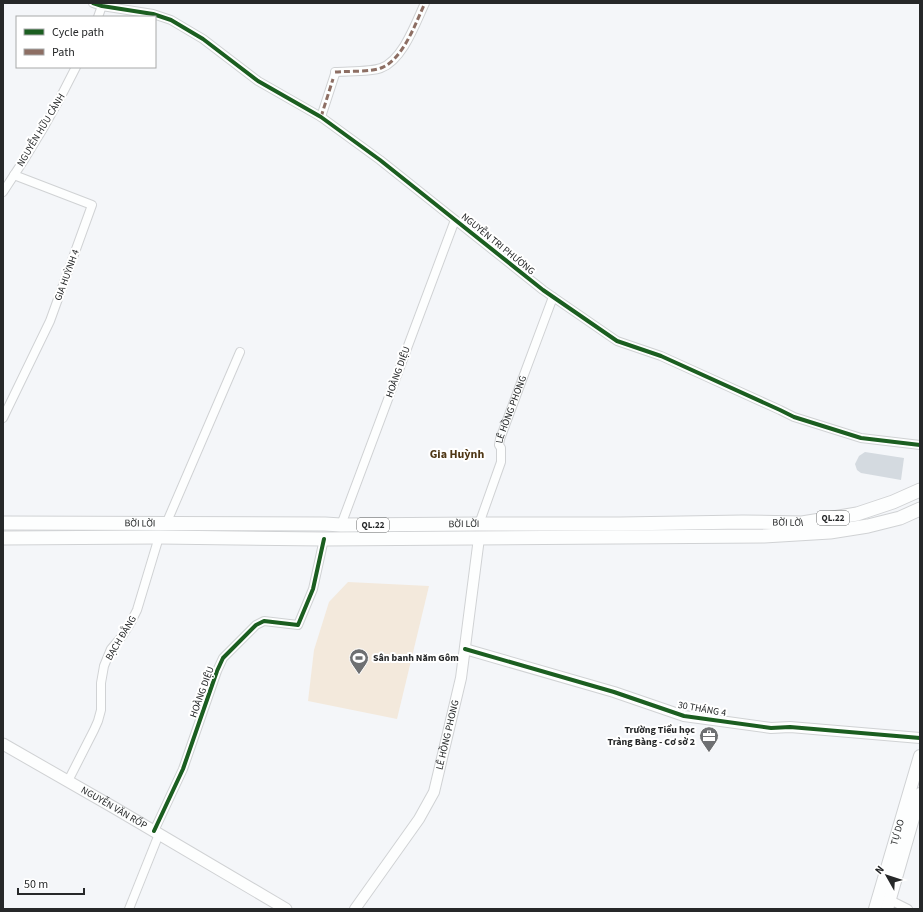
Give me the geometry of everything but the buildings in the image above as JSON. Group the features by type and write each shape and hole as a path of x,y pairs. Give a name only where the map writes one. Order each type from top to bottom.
{"highway":[{"name":"BỜI LỜI","path":"3,523 342,525 743,522 802,523 857,514 893,502 920,490"},
{"name":"BỜI LỜI","path":"3,538 159,537 324,539 764,536 830,532 868,526 900,518 920,509"},
{"path":"479,524 479,538"}],"main road":[{"path":"900,518 920,516"},
{"name":"NGUYỄN VĂN RỐP","path":"3,744 286,909"},
{"name":"TỰ DO","path":"875,909 885,902 920,756"},
{"path":"885,902 920,794"}],"street":[{"name":"NGUYỄN TRI PHƯƠNG","path":"92,3 153,14 171,20 203,40 258,81 320,117 380,160 543,290 617,341 661,356 794,417 860,438 920,445"},
{"path":"320,117 334,75 381,68 390,63 399,54 411,34 425,3"},
{"path":"98,16 102,5"},
{"name":"NGUYỄN HỮU CẢNH","path":"3,192 63,94 76,68"},
{"name":"GIA HUỲNH 4","path":"3,418 50,321 92,205 14,175"},
{"name":"HOÀNG DIỆU","path":"342,525 455,220"},
{"name":"LÊ HỒNG PHONG","path":"479,524 501,462 501,448 499,445 500,439 554,297"},
{"path":"166,524 240,352"},
{"name":"BẠCH ĐẰNG","path":"68,781 98,721 101,710 101,683 104,666 111,649 123,635 137,610 159,537"},
{"name":"LÊ HỒNG PHONG","path":"355,909 419,819 434,792 461,678 479,538"},
{"name":"HOÀNG DIỆU","path":"129,909 156,832 183,769 217,671 223,658 256,625 264,621 298,625 313,589 324,539"},
{"name":"30 THÁNG 4","path":"465,649 614,692 684,716 771,728 790,727 920,738"},
{"path":"885,902 908,909"}],"shaded area":[{"name":"Sân banh Năm Gôm","path":"348,582 429,586 397,719 308,701 314,650 329,602"}],"marked path":[{"path":"335,72 371,70 381,68 389,64 408,40 425,3"},
{"path":"321,117 333,79"}],"cycle path":[{"path":"93,3 102,6 153,14 171,20 203,39 258,81 321,117 380,160 543,290 617,341 661,356 794,417 861,438 920,445"},
{"path":"154,831 183,769 217,671 223,658 256,625 264,621 298,625 313,589 324,539"},
{"path":"465,649 614,692 684,716 771,728 790,727 920,738"}],"place":[{"name":"Sân banh Năm Gôm","path":"359,675"},
{"name":"Trường Tiểu học Trảng Bàng - Cơ sở 2","path":"709,753"}],"district":[{"name":"Gia Huỳnh","path":"457,454"}]}
